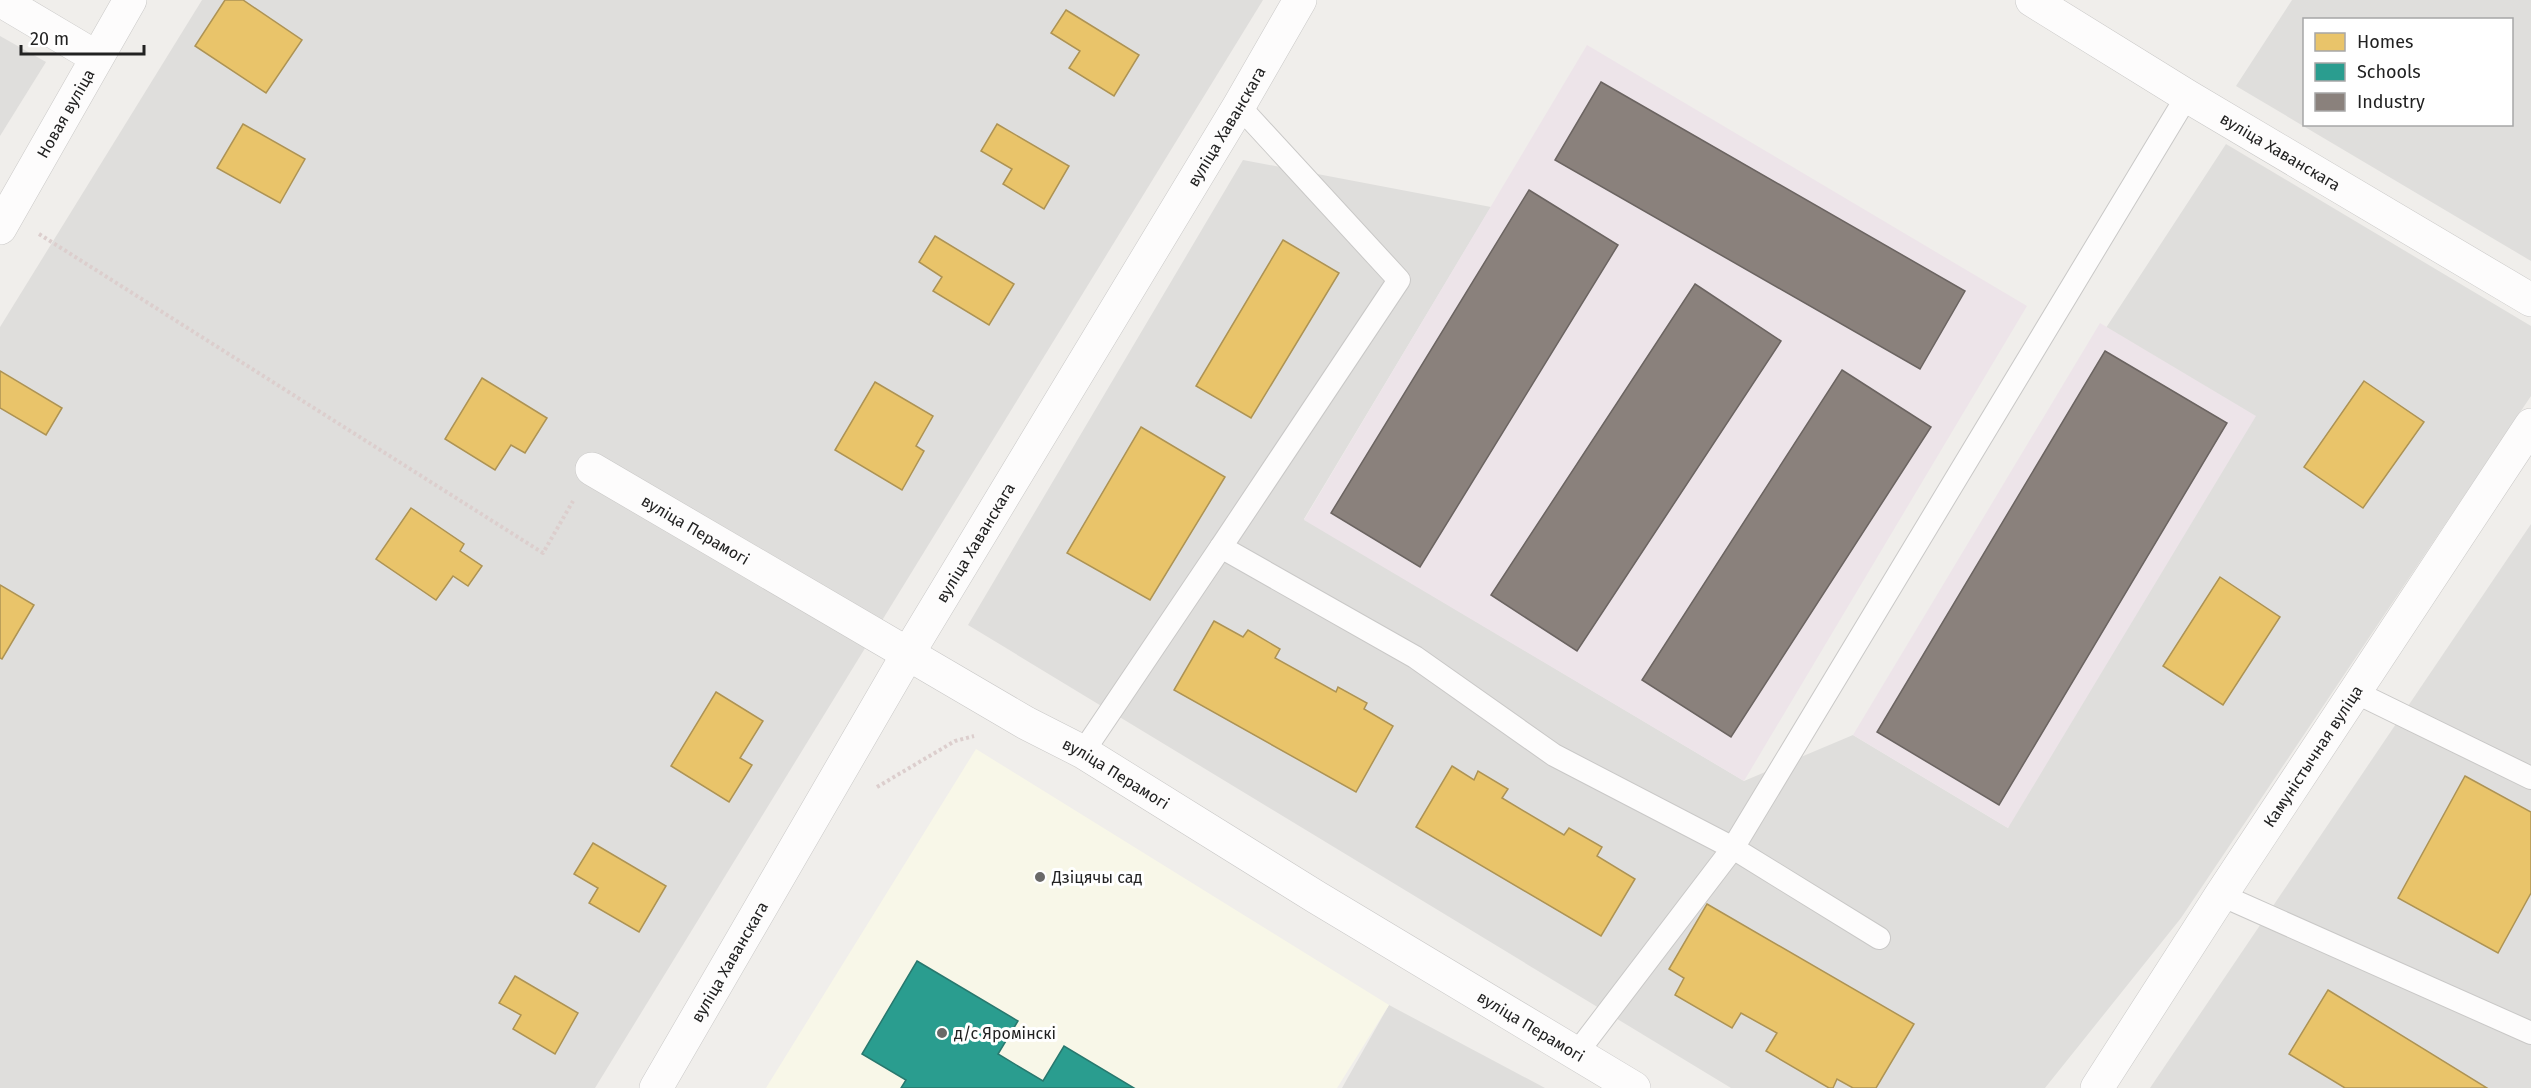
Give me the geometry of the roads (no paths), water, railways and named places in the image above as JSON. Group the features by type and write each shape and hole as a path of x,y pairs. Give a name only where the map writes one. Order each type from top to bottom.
{"street":[{"path":"0,0 96,57"},
{"name":"Новая вуліца","path":"4,221 130,0"},
{"name":"вуліца Хаванскага","path":"656,1088 909,652 1239,106 1300,0"},
{"name":"вуліца Хаванскага","path":"2032,0 2187,96 2531,300"},
{"name":"Камуністычная вуліца","path":"2097,1088 2221,895 2531,425"},
{"name":"вуліца Перамогі","path":"592,469 909,652 1026,723 1083,752 1316,897 1634,1088"}],"lane":[{"path":"1576,1054 1733,848 2187,96"},
{"path":"1083,752 1399,280 1239,106"},
{"path":"1221,547 1415,657 1554,755 1733,848 1879,938"},
{"path":"2355,692 2531,778"},
{"path":"2221,895 2531,1033"}],"place":[{"name":"Дзіцячы сад","path":"1040,877"},
{"name":"д/с Яромінскі","path":"942,1033"}]}
